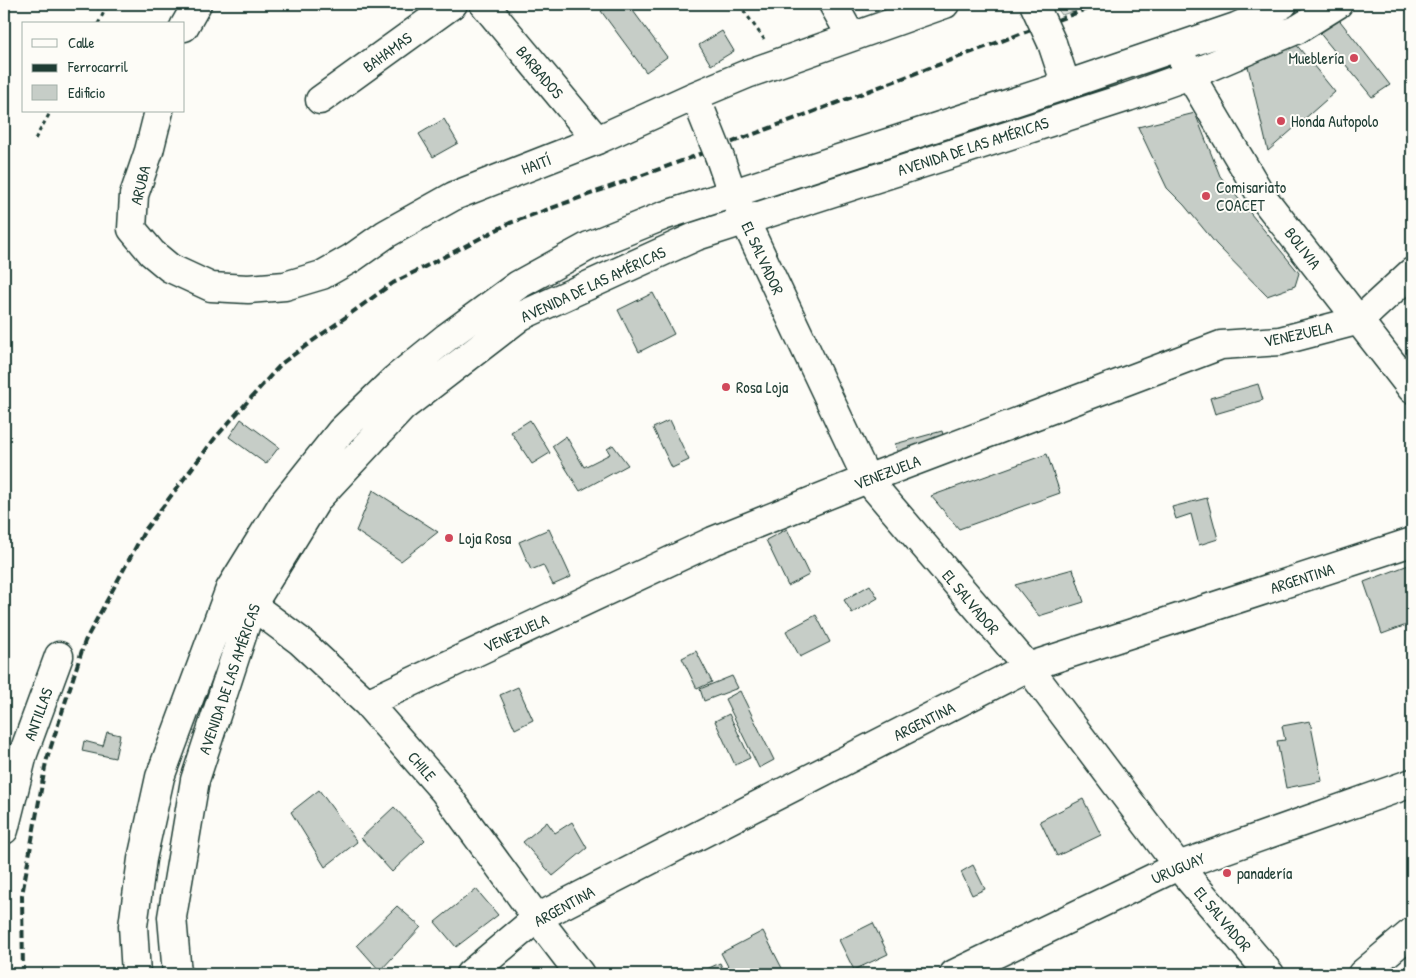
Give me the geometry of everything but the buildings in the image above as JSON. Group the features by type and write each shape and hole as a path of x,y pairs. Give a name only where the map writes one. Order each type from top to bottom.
{"street":[{"path":"185,25 196,4"},
{"name":"BAHAMAS","path":"320,100 453,4"},
{"name":"BARBADOS","path":"484,4 597,140"},
{"path":"833,4 851,36"},
{"path":"1034,4 1052,43 1066,85"},
{"name":"AVENIDA DE LAS AMÉRICAS","path":"136,974 132,926 142,859 160,777 230,589 282,505 341,431 394,379 518,285 589,246 663,216 1066,85 1236,27 1283,4"},
{"name":"AVENIDA DE LAS AMÉRICAS","path":"177,974 172,917 195,780 252,605 318,498 403,407 521,316 697,236 1128,97 1190,75 1298,29 1338,4"},
{"name":"HAITÍ","path":"152,253 170,268 211,287 248,289 285,286 322,275 352,258 386,234 454,196 597,140 697,105 747,74 938,6"},
{"name":"BOLIVIA","path":"1177,47 1190,75 1262,195 1412,388"},
{"name":"EL SALVADOR","path":"697,105 744,220 867,479 1028,667 1178,866 1270,974"},
{"name":"ARUBA","path":"152,253 132,228 134,195 149,151 159,112"},
{"name":"VENEZUELA","path":"367,702 713,541 867,479 1221,345 1280,341 1360,320 1412,272"},
{"name":"ARGENTINA","path":"470,974 537,918 1028,667 1412,542"},
{"name":"CHILE","path":"230,589 300,640 367,702 444,791 580,974"},
{"name":"ANTILLAS","path":"4,830 23,754 59,656"},
{"name":"URUGUAY","path":"954,974 1178,866 1412,783"},
{"path":"1362,974 1412,932"}],"path":[{"path":"99,22 108,4"},
{"path":"739,4 780,62"},
{"path":"36,139 50,112"}],"green space":[{"path":"1054,4 1094,4 1062,15"}],"railway":[{"path":"23,974 22,895 46,762 85,641 145,530 215,438 282,363 393,283 510,223 690,158 1100,4"}],"place":[{"name":"Mueblería","path":"1354,58"},
{"name":"Honda Autopolo","path":"1281,121"},
{"name":"Comisariato COACET","path":"1206,196"},
{"name":"Rosa Loja","path":"726,387"},
{"name":"Loja Rosa","path":"449,538"},
{"name":"panadería","path":"1227,873"}]}
